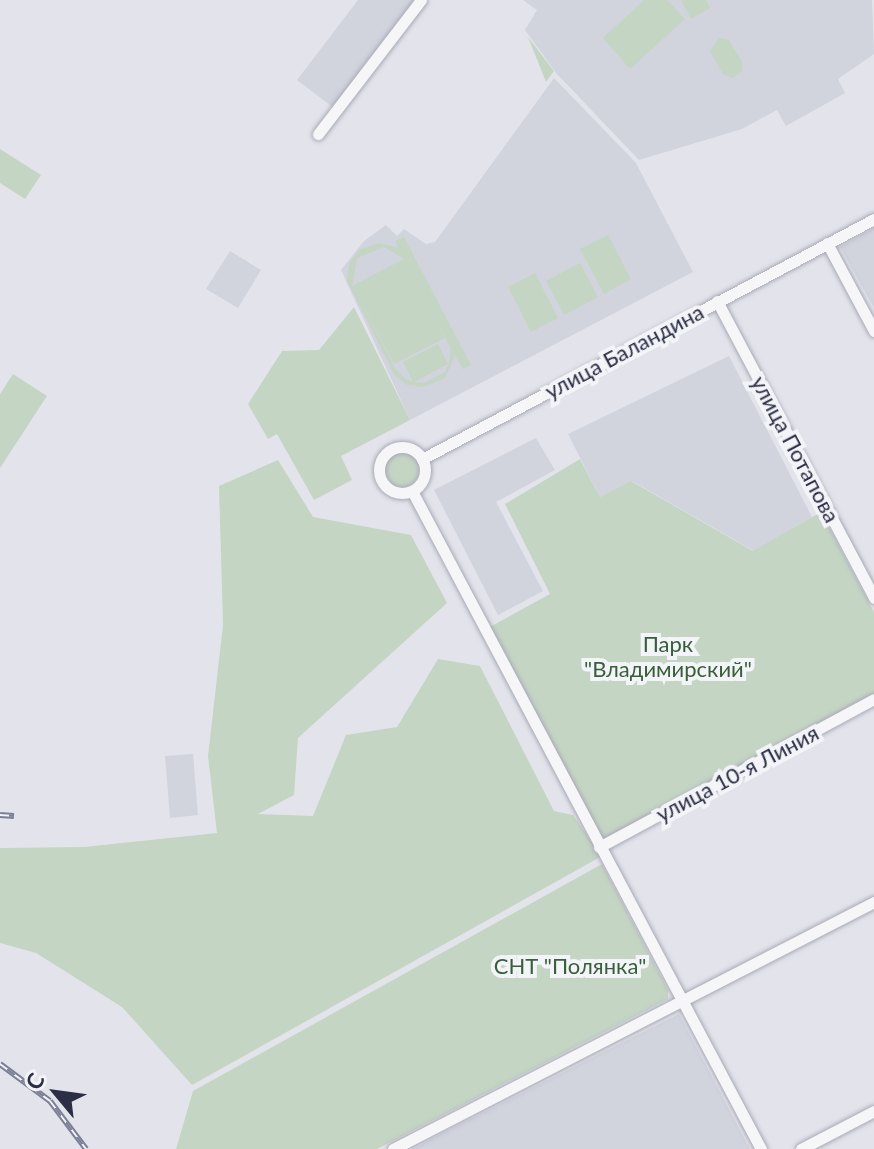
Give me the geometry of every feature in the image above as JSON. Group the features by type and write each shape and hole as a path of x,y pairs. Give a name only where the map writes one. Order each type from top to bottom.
{"street":[{"path":"318,134 421,0"},
{"name":"улица Баландина","path":"422,459 874,219"},
{"path":"827,243 874,331"},
{"name":"улица Потапова","path":"717,301 874,598"},
{"path":"396,448 411,449 422,459 423,481 412,491 397,493 384,485 380,463 396,448"},
{"path":"412,491 761,1149"},
{"name":"улица 10-я Линия","path":"599,847 874,699"},
{"path":"393,1149 874,902"},
{"path":"801,1149 874,1111"}],"shaded area":[{"path":"358,0 416,0 334,108 297,80"},
{"path":"523,0 872,0 874,54 838,79 845,93 786,126 777,110 742,129 639,160 557,74 525,30 537,10"},
{"path":"554,78 636,163 693,272 410,420 341,270 364,241 386,225 397,236 404,229 426,244 435,242"},
{"path":"874,228 874,308 840,247"},
{"path":"230,251 261,270 238,308 206,289"},
{"path":"729,356 812,517 754,551 632,481 600,497 568,434"},
{"path":"536,438 555,470 496,502 543,591 498,615 434,490"},
{"path":"193,754 198,815 170,818 165,756"},
{"path":"679,1014 750,1149 413,1149 443,1133"}],"green space":[{"path":"644,0 667,0 685,19 630,69 603,38"},
{"path":"681,0 706,0 710,8 691,19"},
{"path":"528,37 554,71 546,82"},
{"path":"719,38 729,40 742,62 742,71 733,78 723,74 710,51"},
{"path":"0,149 41,175 25,199 0,183"},
{"path":"608,235 631,279 604,294 580,249"},
{"path":"404,237 471,365 463,369 455,355 445,378 424,387 407,385 394,374 347,281 349,264 359,250 379,243 398,248 396,241","holes":["384,247 404,259 352,286 357,258","405,259 451,349 449,363 445,372 424,383 414,382 448,364 438,344 403,362 413,382 405,379 395,368 353,287 394,364 445,338"]},
{"path":"580,263 598,297 564,315 546,281"},
{"path":"535,273 558,318 531,332 508,287"},
{"path":"354,307 410,420 341,456 352,480 314,500 277,434 268,439 248,404 282,351 319,350"},
{"path":"13,374 47,396 0,468 0,394"},
{"path":"402,453 414,458 419,470 414,482 402,487 390,482 385,470 390,458"},
{"name":"Парк \"Владимирский\"","path":"580,459 600,497 631,481 753,551 821,512 874,612 874,695 601,844 488,628 550,594 505,504"},
{"path":"278,460 313,517 411,535 447,603 298,738 294,795 258,814 313,816 346,735 397,727 438,659 480,666 554,811 573,815 602,856 192,1085 122,1007 36,953 0,943 0,848 84,847 217,833 208,756 223,625 219,486"},
{"name":"СНТ \"Полянка\"","path":"602,864 668,990 668,999 377,1149 176,1149 193,1091"}],"railway":[{"path":"0,815 14,816"},
{"path":"0,1064 50,1101 86,1149"}]}
